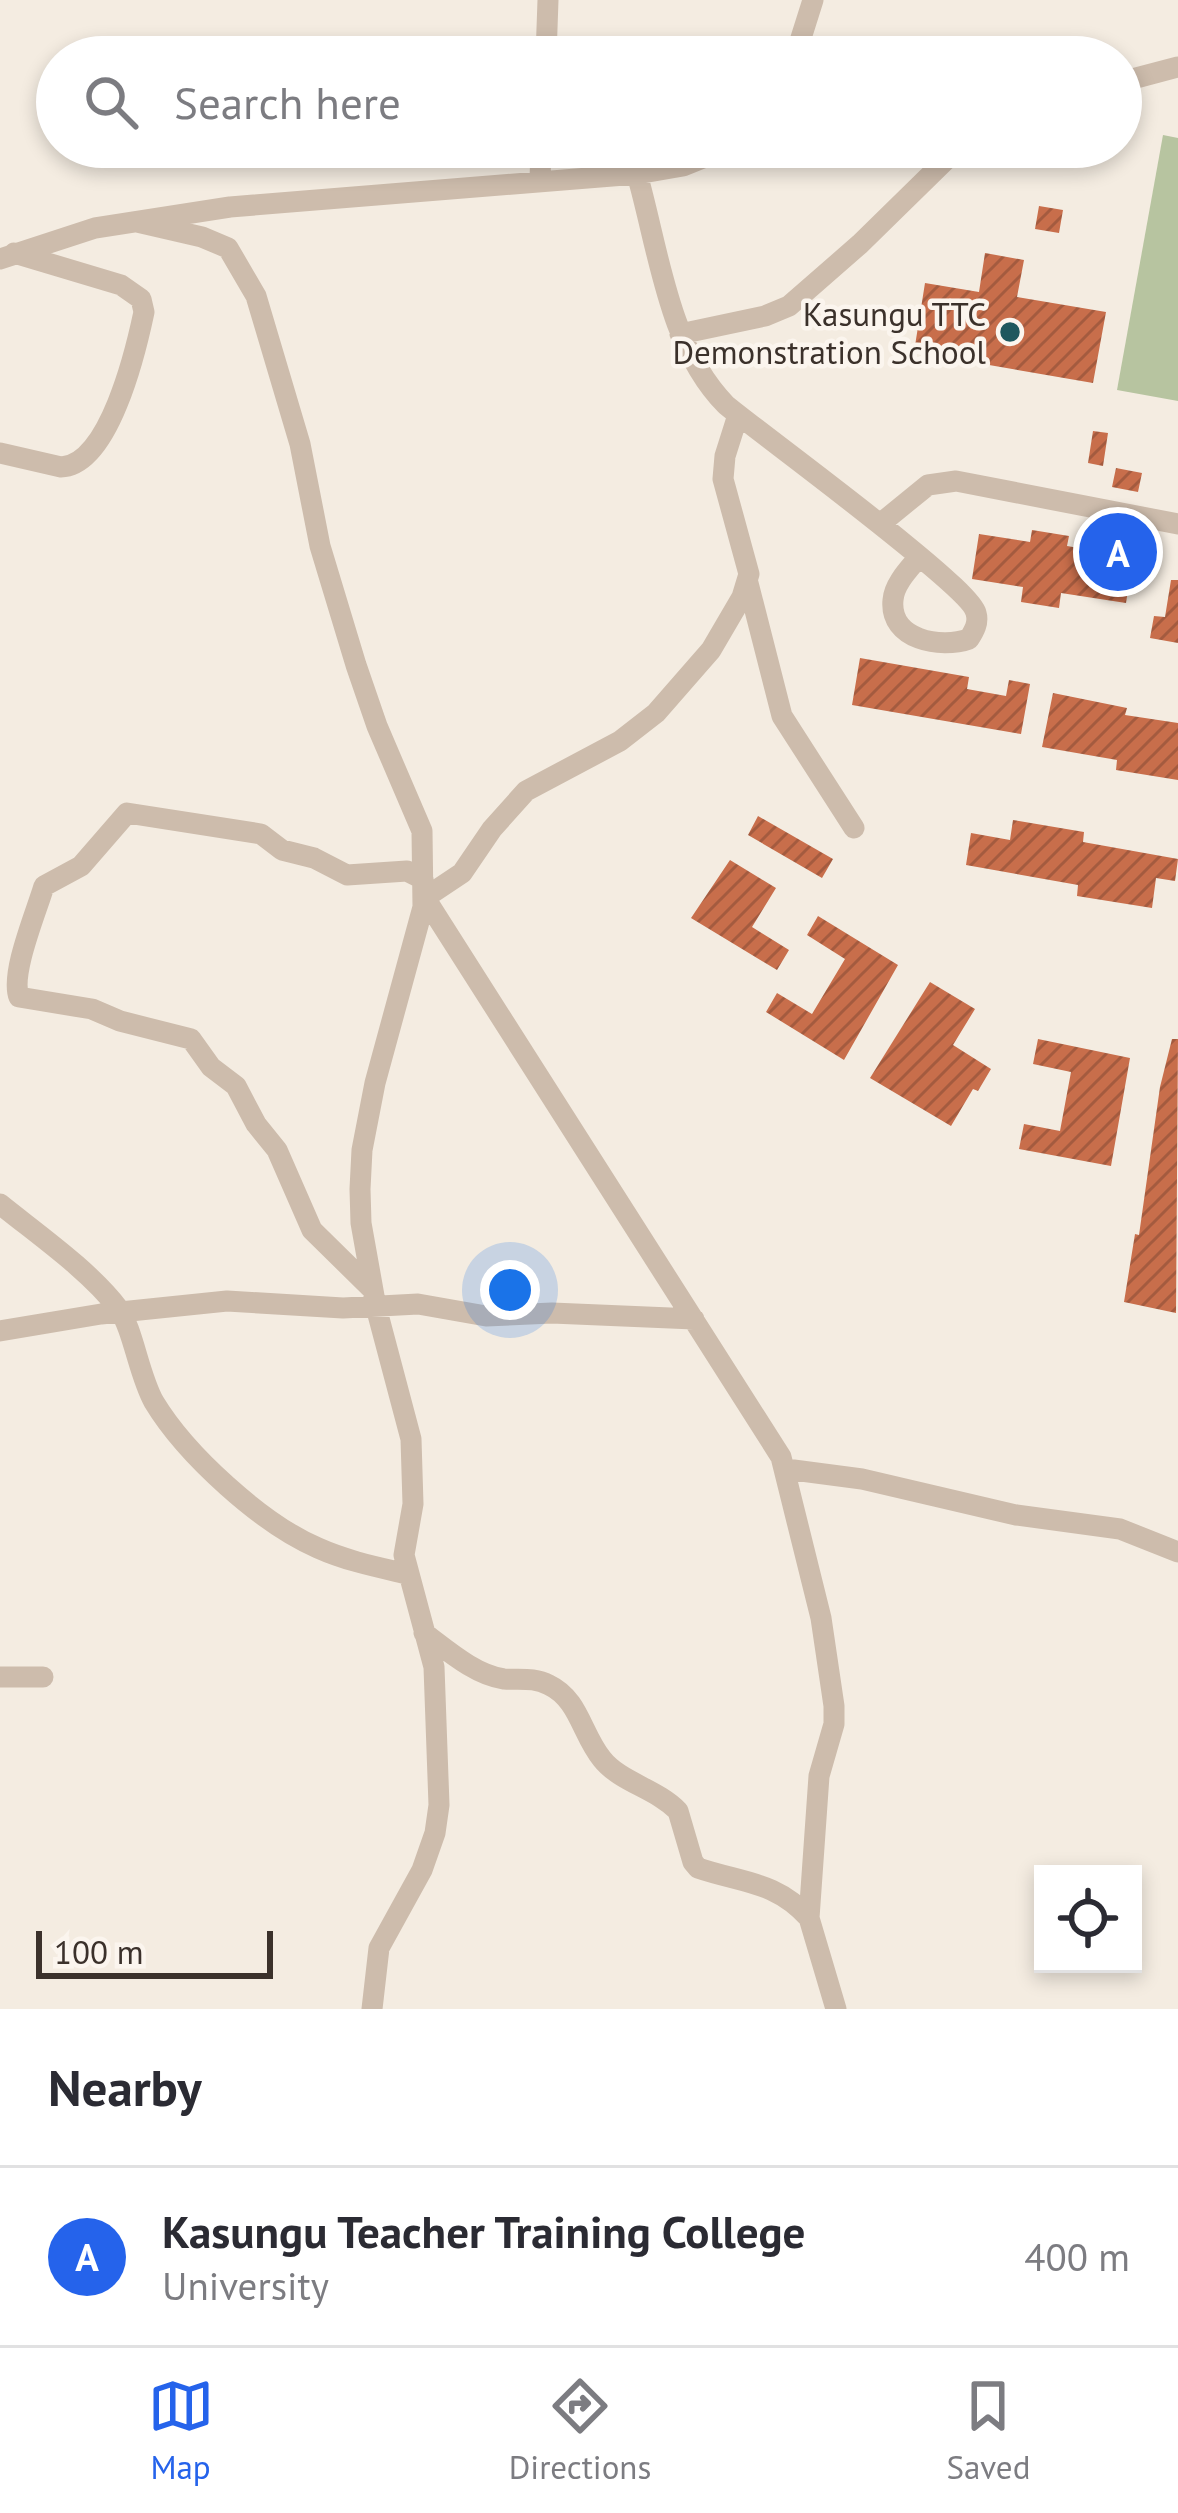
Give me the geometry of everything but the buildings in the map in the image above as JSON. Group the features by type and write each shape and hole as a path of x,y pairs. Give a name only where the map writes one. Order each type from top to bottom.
{"street":[{"path":"546,36 548,0"},
{"path":"802,36 813,0"},
{"path":"1142,76 1178,67"},
{"path":"540,168 540,180"},
{"path":"7,256 62,236 230,207 672,168"},
{"path":"680,334 765,316 789,306 937,168"},
{"path":"637,174 680,334 707,383 738,415 919,557"},
{"path":"137,222 228,248 256,296 300,444 320,546 356,665 422,831 424,892 411,962 381,1059 362,1150 361,1223 374,1299 411,1439 414,1469 404,1555 434,1667 439,1805 422,1870 379,1948 372,2009"},
{"path":"0,453 62,467 81,460 94,447 119,401 144,312 141,299 121,284 7,256"},
{"path":"738,415 723,479 782,716 854,829"},
{"path":"880,524 928,485 956,481 1178,524"},
{"path":"424,892 462,873 526,790 586,762 656,713 711,650 748,583"},
{"path":"374,1299 312,1230 277,1150 256,1124 236,1086 211,1067 191,1039 120,1022 92,1009 20,997 16,987 22,952 44,886 80,866 127,813 260,834 282,850 347,874 407,871 755,1412 786,1469 821,1618 834,1706 820,1777 809,1918 836,2009"},
{"path":"0,1204 122,1312 152,1399 176,1432 239,1494 315,1547 407,1574"},
{"path":"0,1331 227,1301 374,1299 486,1316 552,1312 694,1319"},
{"path":"786,1469 862,1479 1016,1515 1120,1529 1178,1552"},
{"path":"424,1633 498,1678 525,1678 560,1691 604,1762 677,1811 698,1868 791,1897 809,1918"},
{"path":"0,1678 43,1677"}],"green space":[{"path":"1163,135 1178,138 1178,401 1117,390"}],"place":[{"name":"Kasungu TTC Demonstration School","path":"1010,332"},
{"name":"Kasungu Teacher Training College","path":"1118,552"}]}
